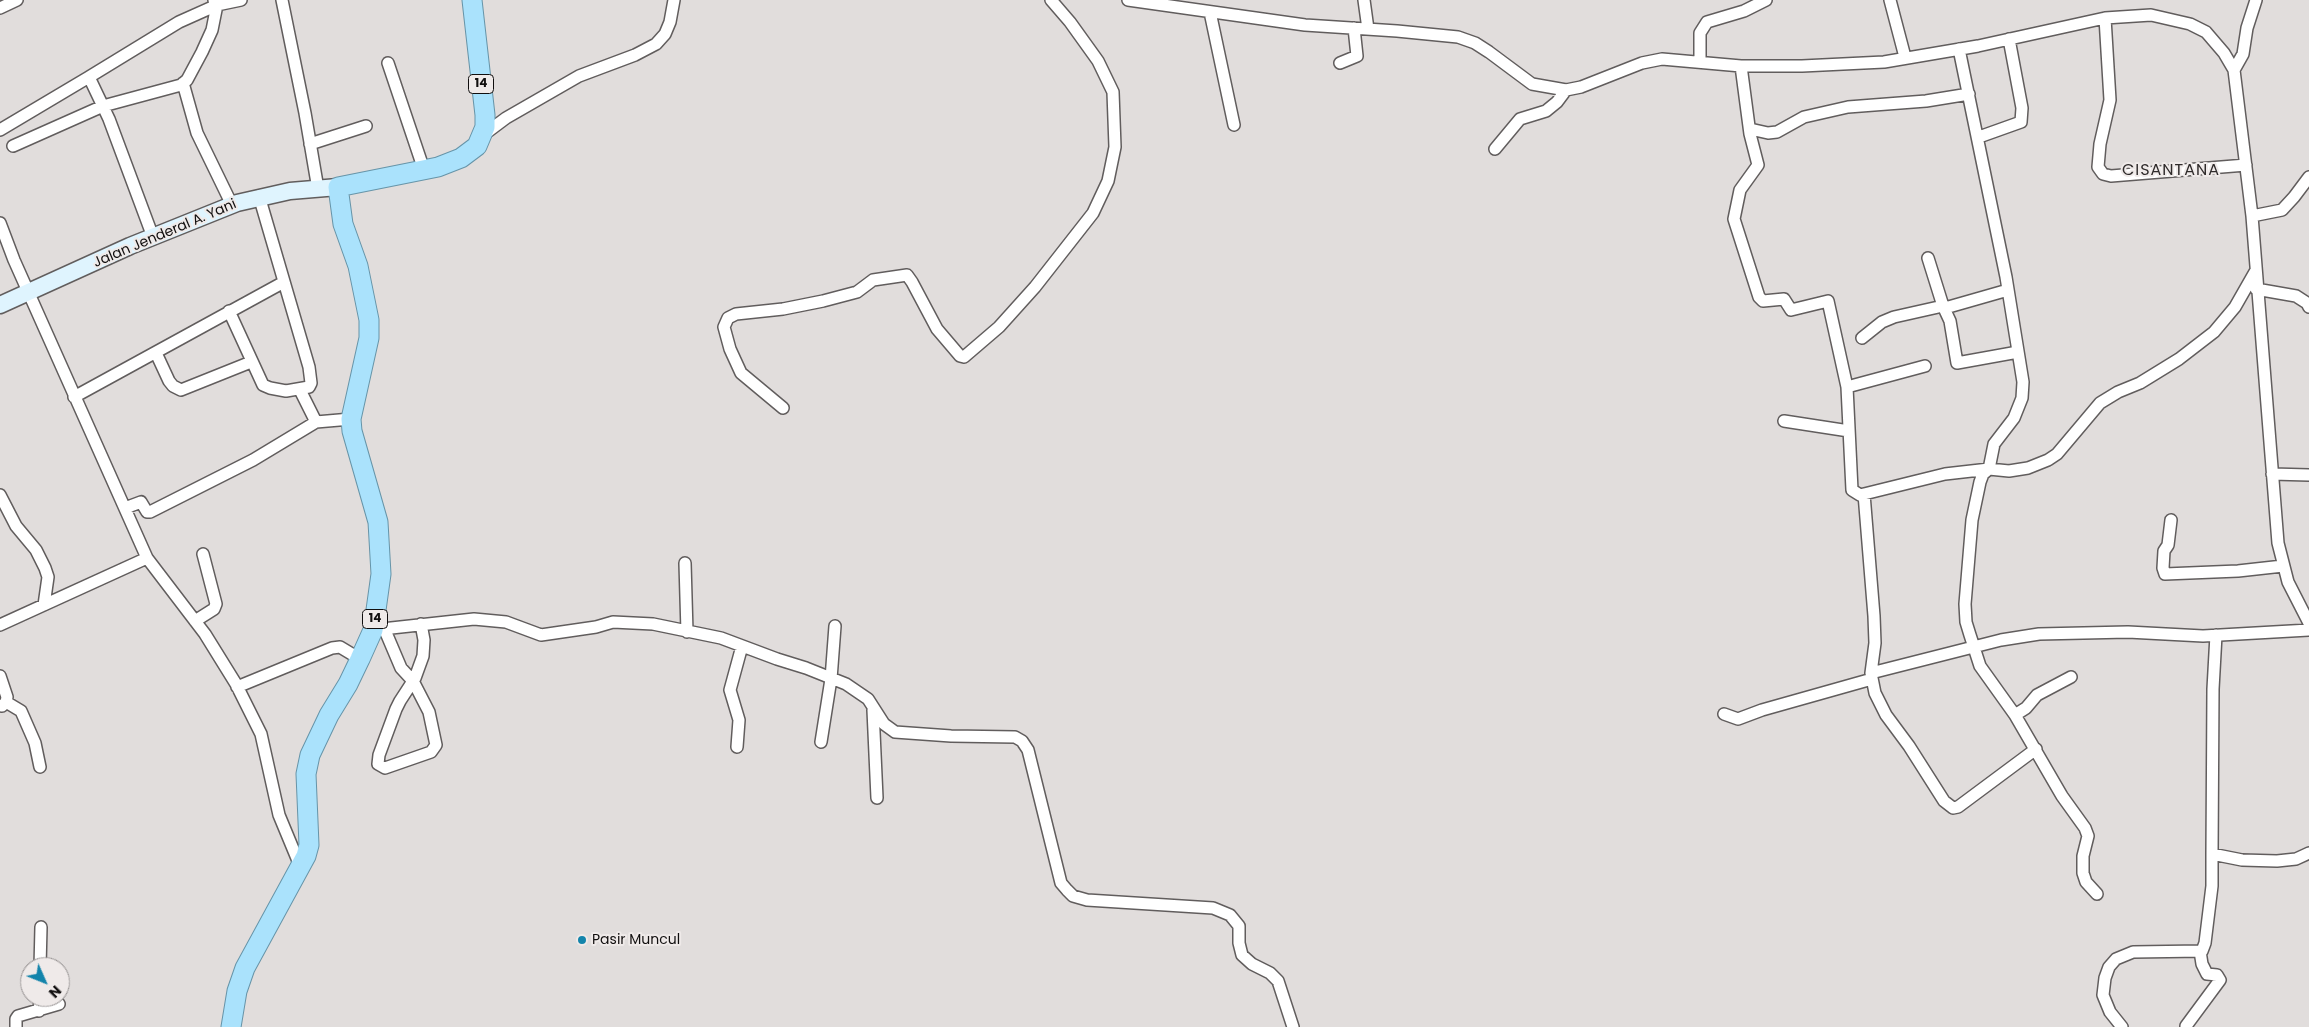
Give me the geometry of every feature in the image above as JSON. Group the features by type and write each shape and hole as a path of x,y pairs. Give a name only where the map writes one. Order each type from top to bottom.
{"highway":[{"name":"14","path":"472,0 485,115 485,127 482,136"},
{"path":"338,187 431,168 461,158 476,146 482,136"},
{"name":"14","path":"230,1027 237,992 245,968 301,868 309,845 306,774 310,755 329,715 378,629 381,540 378,522 352,431 351,419 369,338 369,320 360,272 343,224 338,187"}],"main road":[{"name":"Jalan Jenderal A. Yani","path":"0,305 153,237 232,205 260,196 290,191 338,187"}],"street":[{"path":"0,8 16,0"},
{"path":"0,130 89,78 156,35 216,2 241,0"},
{"path":"282,0 318,189"},
{"path":"482,136 506,118 579,76 635,55 656,44 665,34 670,22 674,0"},
{"path":"784,408 741,373 730,349 724,326 728,318 736,314 783,309 830,299 857,292 873,280 907,275 937,329 960,356 964,356 999,327 1035,287 1093,214 1108,182 1115,147 1113,92 1098,61 1070,22 1051,0"},
{"path":"1128,0 1187,3 1210,12 1306,25 1458,37 1475,43 1490,52 1532,84 1566,90 1581,87 1642,63 1662,59 1741,66 1802,66 1875,62 1959,49 2105,18 2151,15 2190,24 2206,32 2224,53 2234,70 2252,216 2256,289 2278,543 2283,566 2295,599 2309,623"},
{"path":"1364,0 1368,29"},
{"path":"1700,61 1700,34 1702,26 1713,20 1756,6 1766,0"},
{"path":"1890,0 1905,57"},
{"path":"2234,70 2243,54 2247,28 2256,0"},
{"path":"13,146 104,106 171,89 183,84 194,70 212,30 216,2"},
{"path":"1210,12 1234,125"},
{"path":"2105,18 2110,100 2100,144 2098,167 2103,174 2111,176 2246,165"},
{"path":"1340,63 1357,56 1354,28"},
{"path":"1979,137 2021,122 2022,108 2009,39"},
{"path":"1959,49 1979,137 2023,382 2022,398 2014,418 1994,444 1989,469 1983,474 1980,482 1972,520 1965,604 1966,622 1980,666 2015,715 2062,796 2085,828 2088,836 2083,856 2083,873 2086,882 2097,894"},
{"path":"388,63 431,168"},
{"path":"1741,66 1750,129 1758,165 1740,190 1734,219 1759,297 1763,301 1784,299 1791,310 1828,300 1847,387 1852,490 1856,494 1864,494 1946,474 1989,469 2009,470 2028,468 2048,460 2057,454 2100,403 2140,383 2179,359 2214,332 2235,307 2255,272"},
{"path":"89,78 104,106 153,237"},
{"path":"183,84 197,134 232,205"},
{"path":"1495,148 1520,119 1546,110 1557,102 1566,90"},
{"path":"1750,129 1768,133 1777,132 1804,117 1848,107 1926,101 1969,94"},
{"path":"310,144 366,126"},
{"path":"2252,216 2282,210 2309,176"},
{"path":"229,311 260,380 270,388 300,390 309,387 311,383 310,375 260,196"},
{"path":"0,223 74,396 147,558 195,621 237,687 261,734 279,815 301,868"},
{"path":"1928,258 1950,321 1957,362 1964,363 2018,352"},
{"path":"74,396 284,282"},
{"path":"2256,289 2296,296 2307,302 2309,307"},
{"path":"1862,338 1882,322 1894,317 1944,307 2008,290"},
{"path":"156,353 169,381 173,386 182,390 251,362"},
{"path":"1847,387 1925,366"},
{"path":"300,390 316,422"},
{"path":"125,508 141,502 147,512 150,512 253,460 316,422 351,419"},
{"path":"1784,422 1849,430"},
{"path":"2272,474 2309,476"},
{"path":"1864,494 1875,643 1872,676 1875,692 1886,715 1909,746 1947,805 1953,808 1958,807 2036,749"},
{"path":"0,495 16,526 36,550 45,568 48,577 44,605"},
{"path":"2171,520 2163,568 2167,574 2238,571 2283,566"},
{"path":"195,621 214,608 216,604 203,554"},
{"path":"0,624 147,558"},
{"path":"685,563 687,632"},
{"path":"421,624 424,648 413,681 396,709 379,755 378,764 382,768 388,768 431,752 436,746 435,733 429,712 413,681 401,668 378,629 421,624 474,618 493,619 541,635 596,628 613,622 633,622 653,624 721,638 846,684 868,699 884,724 894,732 902,734 1015,737 1022,741 1028,750 1061,883 1067,890 1073,896 1087,900 1213,908 1230,914 1239,926 1239,943 1242,955 1252,964 1270,973 1278,981 1293,1027"},
{"path":"821,742 831,679 835,626"},
{"path":"1724,714 1738,719 1872,676 1974,647 2039,634 2128,632 2216,635 2309,630"},
{"path":"2186,1026 2220,980 2217,975 2208,975 2200,958 2200,951 2206,943 2212,886 2213,689 2216,635"},
{"path":"737,747 739,720 731,695 730,685 742,646"},
{"path":"237,687 332,648 340,647 360,659"},
{"path":"0,676 7,697 3,704 21,711 36,743 40,767"},
{"path":"2015,715 2026,708 2037,695 2071,677"},
{"path":"873,708 877,798"},
{"path":"2212,854 2242,860 2277,861 2296,859 2309,853"},
{"path":"40,957 41,927"},
{"path":"2122,1027 2110,1012 2104,995 2105,978 2109,967 2116,959 2133,952 2200,951"},
{"path":"39,1007 39,1011"},
{"path":"16,1027 17,1017 50,1007"}],"place":[{"name":"Pasir Muncul","path":"582,940"}],"district":[{"name":"CISANTANA","path":"2171,171"}]}
